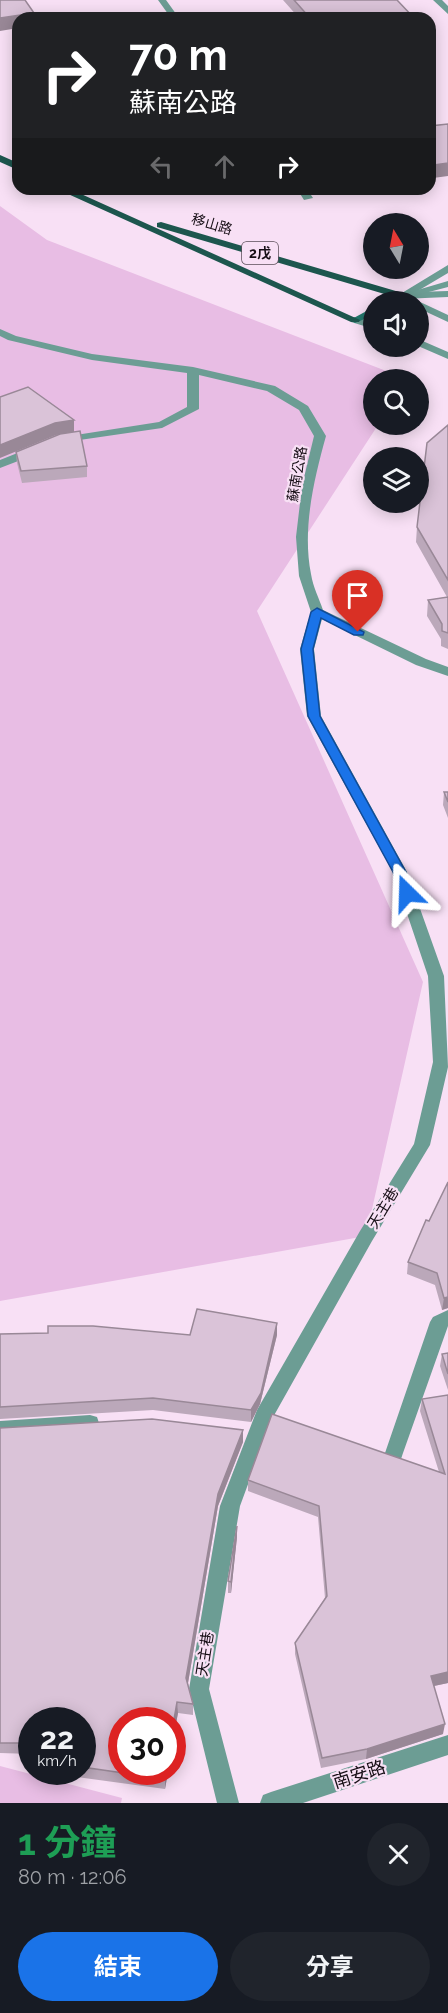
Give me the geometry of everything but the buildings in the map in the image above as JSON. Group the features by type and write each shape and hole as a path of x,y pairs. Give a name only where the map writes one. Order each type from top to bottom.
{"main road":[{"name":"移山路","path":"77,195 118,212 244,272 356,320"},
{"name":"移山路","path":"118,212 385,291"}],"street":[{"path":"442,2 448,12"},
{"path":"410,291 448,268"},
{"path":"421,291 448,284"},
{"path":"429,295 448,294"},
{"path":"429,310 448,319"},
{"path":"356,320 363,316"},
{"name":"2戊","path":"356,320 363,322"},
{"name":"蘇南公路","path":"0,332 12,338 92,357 193,370 271,388 304,408 320,436 311,467 304,532 304,573 317,612"},
{"path":"429,347 448,356"},
{"path":"0,464 57,441 162,425 193,409 193,370"},
{"path":"317,612 421,662 448,672"},
{"name":"天主巷","path":"228,1803 199,1689 230,1506 264,1416 360,1246 422,1144 441,1062 436,976 400,872 314,716 307,649 317,612"},
{"path":"394,1453 439,1322 448,1318"},
{"path":"0,1429 110,1422"},
{"path":"234,1430 257,1433"},
{"name":"南安路","path":"271,1803 448,1745"}],"shaded area":[{"path":"0,206 47,240 381,369 363,369 363,435 371,435 257,611 423,982 366,1236 0,1301"},
{"path":"0,1766 18,1771 18,1785 72,1785 122,1798 121,1803 0,1803"}],"route":[{"path":"358,632 317,612 307,649 314,716 400,872 407,893"}]}
